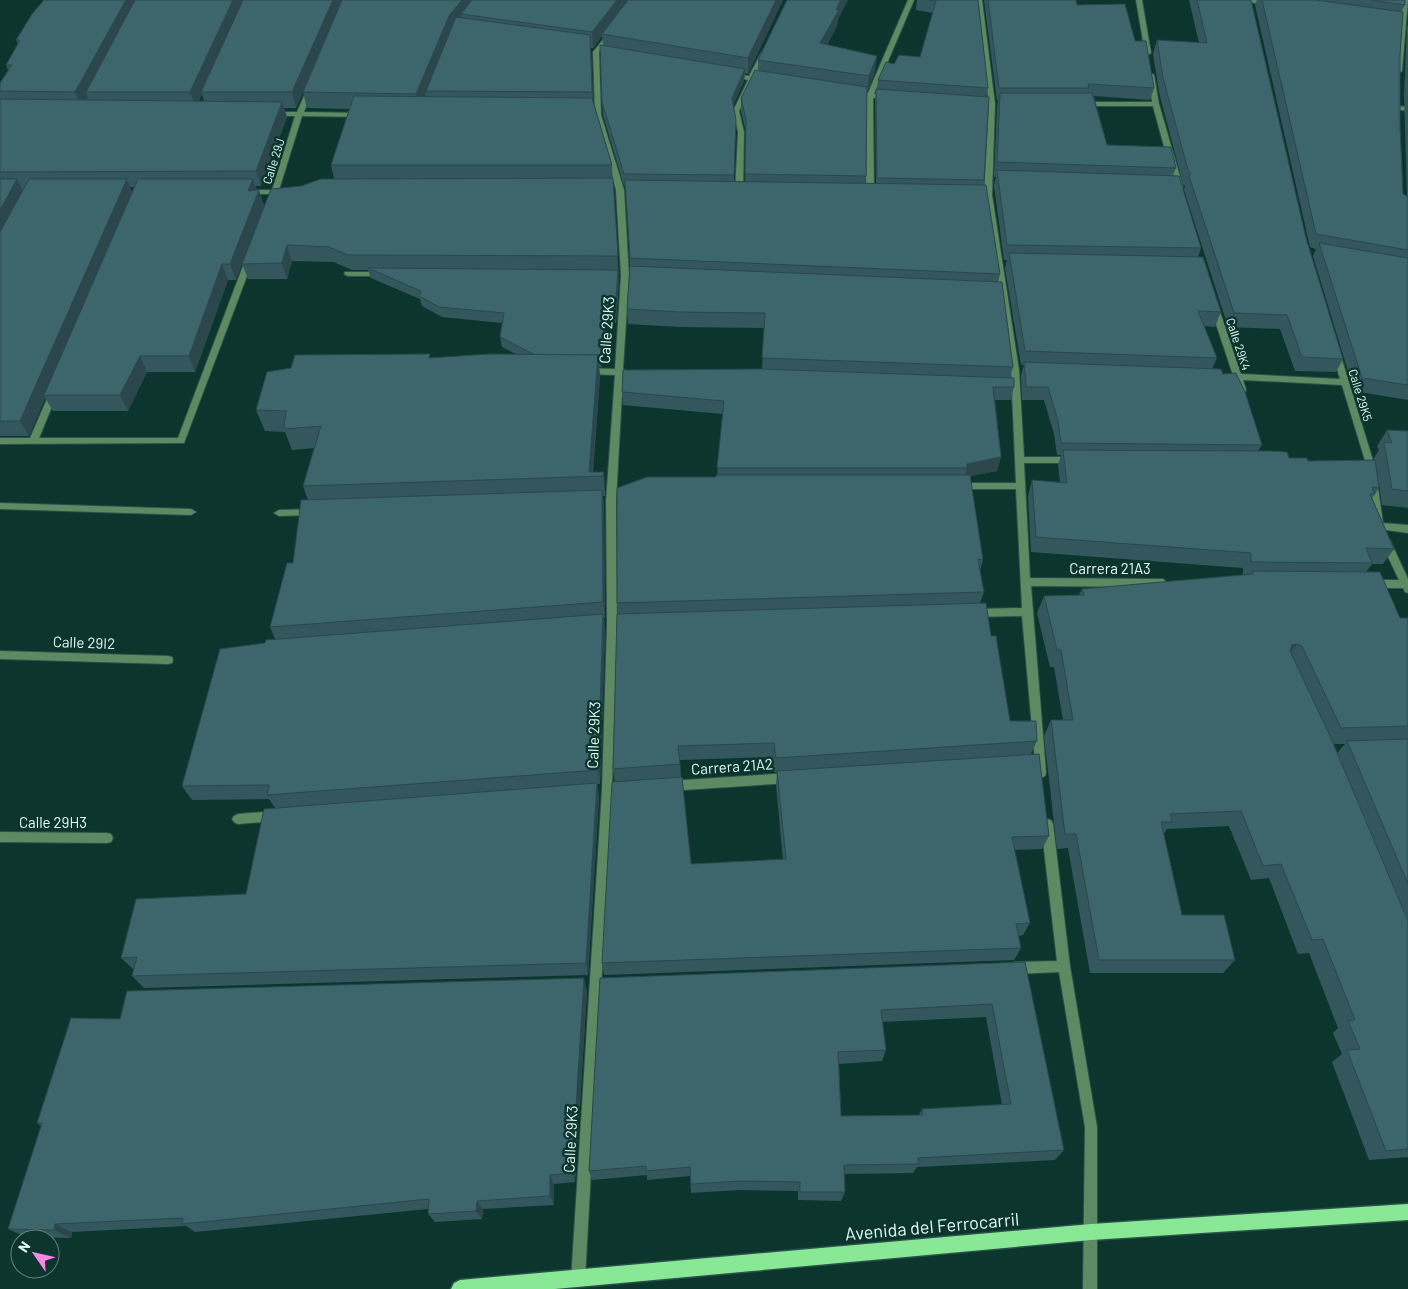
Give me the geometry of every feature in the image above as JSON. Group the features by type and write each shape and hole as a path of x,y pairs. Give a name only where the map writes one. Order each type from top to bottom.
{"main road":[{"name":"Avenida del Ferrocarril","path":"460,1289 578,1280 1091,1232 1408,1212"}],"street":[{"path":"870,194 870,96 911,0"},
{"path":"979,0 992,104 993,182 983,195 1004,264 998,293 1020,370 1012,386 1022,486 1035,762 1042,781"},
{"path":"1139,0 1156,104 1182,196"},
{"path":"1246,0 1274,5"},
{"path":"1246,0 1251,10"},
{"path":"1398,79 1406,0"},
{"path":"1393,20 1405,22"},
{"name":"Calle 29K3","path":"578,1280 594,983 607,790 612,624 611,501 624,372 625,276 620,190 593,115 596,52 613,30"},
{"path":"739,192 741,132 736,111 768,44"},
{"path":"723,74 772,82"},
{"name":"Calle 29J","path":"268,210 299,114 314,79"},
{"path":"850,93 898,98"},
{"path":"1397,98 1397,117"},
{"path":"1079,104 1156,104"},
{"path":"1396,108 1408,109"},
{"path":"269,114 366,115"},
{"path":"1170,187 1180,188"},
{"path":"236,192 285,192"},
{"path":"729,192 748,192"},
{"path":"860,194 880,194"},
{"path":"0,441 180,441 251,256"},
{"path":"348,274 388,274"},
{"name":"Calle 29K4","path":"1211,295 1244,396"},
{"name":"Calle 29K5","path":"1334,344 1345,382 1379,526 1406,587"},
{"path":"580,371 624,372"},
{"path":"1228,377 1345,382"},
{"path":"33,441 56,388"},
{"path":"1020,460 1079,460"},
{"path":"952,486 1022,486"},
{"path":"0,506 191,512"},
{"path":"279,513 328,511"},
{"path":"1379,526 1408,529"},
{"name":"Carrera 21A3","path":"1026,582 1176,583"},
{"path":"1364,584 1406,587"},
{"path":"968,613 1027,612"},
{"name":"Calle 29I2","path":"0,655 168,660"},
{"name":"Carrera 21A2","path":"656,786 803,777"},
{"path":"1045,810 1064,966 1091,1127 1090,1289"},
{"path":"238,819 286,815"},
{"name":"Calle 29H3","path":"0,837 107,838"},
{"path":"1005,968 1064,966"}],"building":[{"path":"44,0 126,0 75,92 0,91 0,83 12,65 6,65 20,40 16,40 32,14"},
{"path":"135,0 233,0 190,92 86,92"},
{"path":"243,0 333,0 292,92 201,92"},
{"path":"342,0 462,0 449,16 416,94 303,92"},
{"path":"472,0 617,0 592,32 461,14"},
{"path":"628,0 776,0 748,58 602,34"},
{"path":"787,0 841,0 836,10 839,10 820,43 877,56 869,76 758,60"},
{"path":"928,0 978,0 988,88 878,80 886,62 894,64 899,55 920,57 936,1"},
{"path":"988,0 1076,0 1077,5 1125,4 1135,41 1146,41 1154,88 1088,84 1089,88 999,88"},
{"path":"1197,0 1251,0 1306,238 1343,359 1302,357 1287,315 1234,313 1189,176 1191,173 1188,170 1163,78 1157,40 1207,43"},
{"path":"1262,0 1316,0 1403,12 1400,56 1400,126 1403,194 1408,197 1408,250 1316,234"},
{"path":"1371,0 1405,0 1405,5"},
{"path":"456,17 590,35 592,92 426,91"},
{"path":"600,45 745,69 732,98 736,120 734,175 624,174 602,102"},
{"path":"755,70 867,87 866,176 745,174 746,119 741,98"},
{"path":"876,89 989,97 984,180 877,178"},
{"path":"1000,93 1092,93 1107,145 1171,147 1176,168 997,162"},
{"path":"354,96 592,98 612,165 331,165"},
{"path":"0,99 282,102 256,171 0,172"},
{"path":"997,170 1179,176 1201,248 1007,245"},
{"path":"613,178 618,256 348,255 329,247 287,245 282,263 242,264 271,189 301,186 321,179"},
{"path":"0,179 17,179 0,210"},
{"path":"29,179 127,179 20,421 0,421 0,232"},
{"path":"138,179 253,179 248,191 259,190 230,264 222,264 189,356 140,356 120,395 44,395"},
{"path":"625,180 986,185 1000,274 630,258"},
{"path":"1319,243 1408,258 1408,385 1362,378"},
{"path":"1009,253 1203,257 1221,312 1198,311 1217,358 1025,351"},
{"path":"630,266 1002,282 1013,367 762,358 765,313 627,309"},
{"path":"368,268 618,270 615,313 606,312 600,357 598,355 535,355 500,337 504,313 439,307 419,296 421,291"},
{"path":"430,354 429,358 489,354 598,355 589,472 604,472 603,476 303,486 321,426 284,429 286,411 256,410 267,372 291,368 295,355"},
{"path":"1024,362 1221,369 1223,374 1236,373 1245,392 1262,445 1061,443 1058,421 1048,387 1026,387"},
{"path":"762,369 1014,378 1014,387 993,387 1001,457 967,464 967,468 717,468 724,401 622,392 623,370"},
{"path":"1387,430 1408,431 1408,491 1392,489 1384,442 1392,443"},
{"path":"1063,450 1271,451 1287,452 1289,458 1307,458 1308,461 1375,460 1379,488 1372,487 1375,494 1370,494 1394,549 1366,548 1372,563 1251,562 1251,553 1036,537 1032,480 1067,483"},
{"path":"716,475 970,475 983,560 978,559 984,592 617,603 617,488 647,477 716,477"},
{"path":"602,490 603,602 270,627 287,563 293,563 301,500"},
{"path":"1253,571 1380,572 1400,618 1408,618 1408,726 1341,728 1302,646 1292,645 1290,651 1330,736 1408,921 1408,1149 1386,1151 1347,1050 1360,1049 1348,1021 1355,1020 1323,939 1312,940 1281,864 1263,866 1241,811 1170,814 1172,822 1161,822 1182,915 1224,915 1235,960 1099,960 1076,834 1065,834 1051,720 1073,720 1061,650 1057,650 1044,596 1084,595 1082,589 1253,574"},
{"path":"986,603 991,636 996,636 1010,721 1036,721 1037,741 776,758 774,743 678,746 680,764 613,769 617,614"},
{"path":"603,614 598,770 267,795 269,785 182,786 220,649 265,643 266,640"},
{"path":"1408,739 1408,884 1347,741"},
{"path":"1039,754 1049,836 1012,837 1030,923 1016,924 1021,948 602,963 612,782 682,777 691,864 786,859 777,771"},
{"path":"597,783 586,963 132,976 137,957 121,958 136,899 246,894 264,809"},
{"path":"1025,962 1064,1150 918,1158 918,1164 844,1165 845,1192 800,1192 800,1182 741,1181 691,1184 690,1167 646,1171 646,1166 589,1171 600,978","holes":["992,1004 1011,1104 922,1109 923,1115 841,1116 838,1052 886,1050 881,1010"]},
{"path":"584,978 572,1173 550,1175 550,1196 477,1201 476,1211 428,1214 429,1199 182,1224 183,1218 55,1224 54,1229 8,1229 42,1123 37,1123 71,1018 120,1019 127,991"}]}
